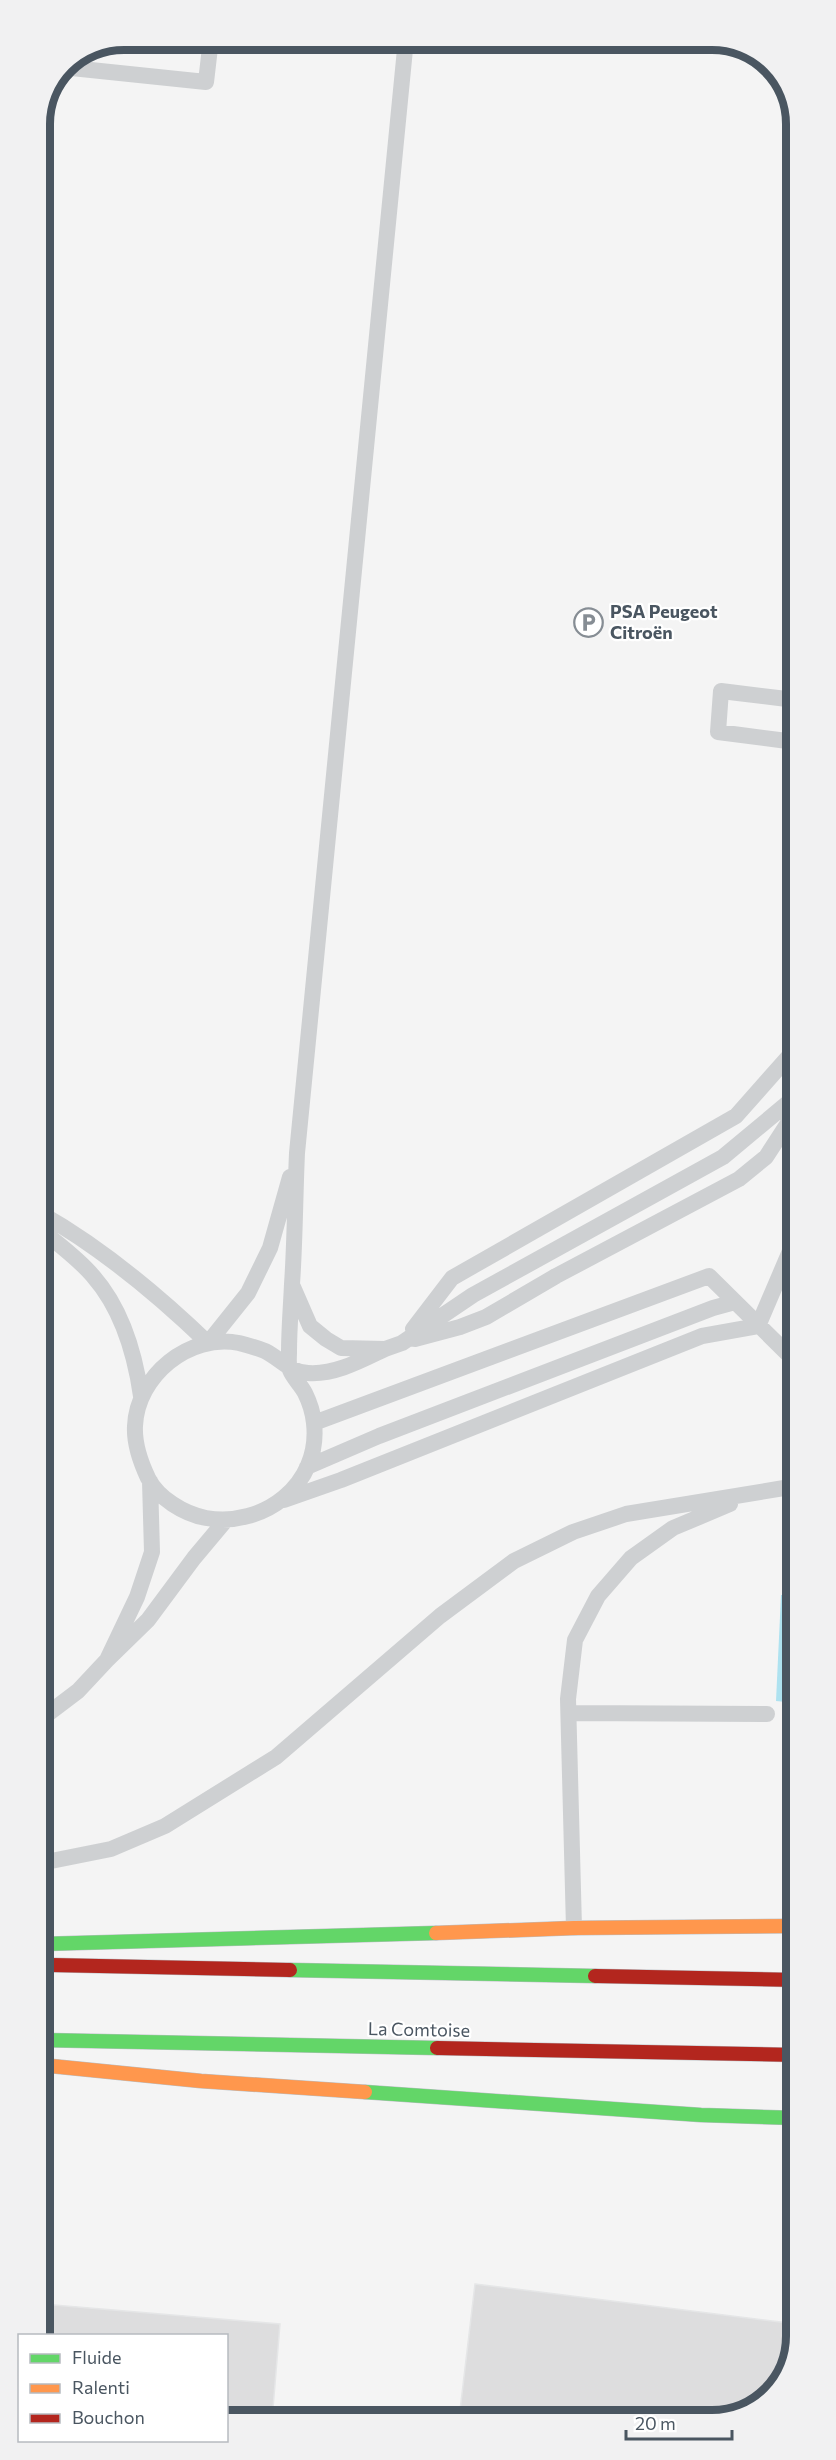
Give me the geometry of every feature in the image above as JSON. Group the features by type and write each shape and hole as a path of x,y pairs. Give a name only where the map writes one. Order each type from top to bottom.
{"highway":[{"path":"50,1944 312,1938 574,1928 786,1926"},
{"path":"50,1965 786,1980"},
{"name":"La Comtoise","path":"50,2040 786,2055"},
{"path":"50,2066 201,2081 701,2115 786,2118"}],"lane":[{"path":"74,68 206,82 210,50"},
{"path":"289,1369 289,1315 297,1153 405,50"},
{"path":"786,699 722,691 718,732 786,741"},
{"path":"402,1343 452,1278 736,1116 786,1060"},
{"path":"402,1343 473,1295 723,1157 786,1104"},
{"path":"289,1369 309,1374 351,1366 385,1349 486,1317 556,1276 739,1179 766,1157 786,1126"},
{"path":"208,1343 248,1293 270,1248 297,1153"},
{"path":"50,1219 93,1244 173,1310 208,1343"},
{"path":"50,1238 93,1275 109,1298 126,1335 136,1362 141,1396 135,1425 138,1454 150,1481 178,1507 196,1516 225,1521 254,1516 280,1502 341,1480 702,1336 758,1326"},
{"path":"758,1326 786,1260"},
{"path":"314,1423 709,1276 786,1353"},
{"path":"292,1286 310,1326 326,1339 341,1348 385,1349"},
{"path":"307,1467 379,1436 701,1312 735,1302"},
{"path":"141,1396 157,1371 180,1353 208,1343 237,1342 266,1351 289,1369 306,1394 314,1423 313,1445 307,1467 296,1486 280,1502"},
{"path":"107,1660 137,1597 152,1552 150,1481"},
{"path":"50,1861 111,1849 165,1826 276,1757 440,1616 514,1561 573,1532 626,1514 786,1488"},
{"path":"574,1928 568,1699 575,1640 598,1596 631,1558 673,1528 753,1495"},
{"path":"50,1712 78,1692 148,1620 225,1521"},
{"path":"568,1713 767,1714"}],"water":[{"path":"781,1595 786,1595 786,1702 776,1701"}],"building":[{"path":"475,2284 786,2323 786,2346 783,2360 771,2382 754,2398 732,2408 722,2410 460,2410"},
{"path":"50,2305 280,2324 273,2410 228,2410 228,2334 50,2334"}],"traffic: fast":[{"path":"50,1944 436,1933"},
{"path":"290,1970 595,1976"},
{"path":"50,2040 437,2048"},
{"path":"365,2092 701,2115 786,2118"}],"traffic: slow":[{"path":"436,1933 574,1928 786,1926"},
{"path":"50,2066 201,2081 365,2092"}],"traffic: jam":[{"path":"51,1965 290,1970"},
{"path":"595,1976 786,1980"},
{"path":"437,2048 786,2055"}],"place":[{"name":"PSA Peugeot Citroën","path":"589,622"}]}
